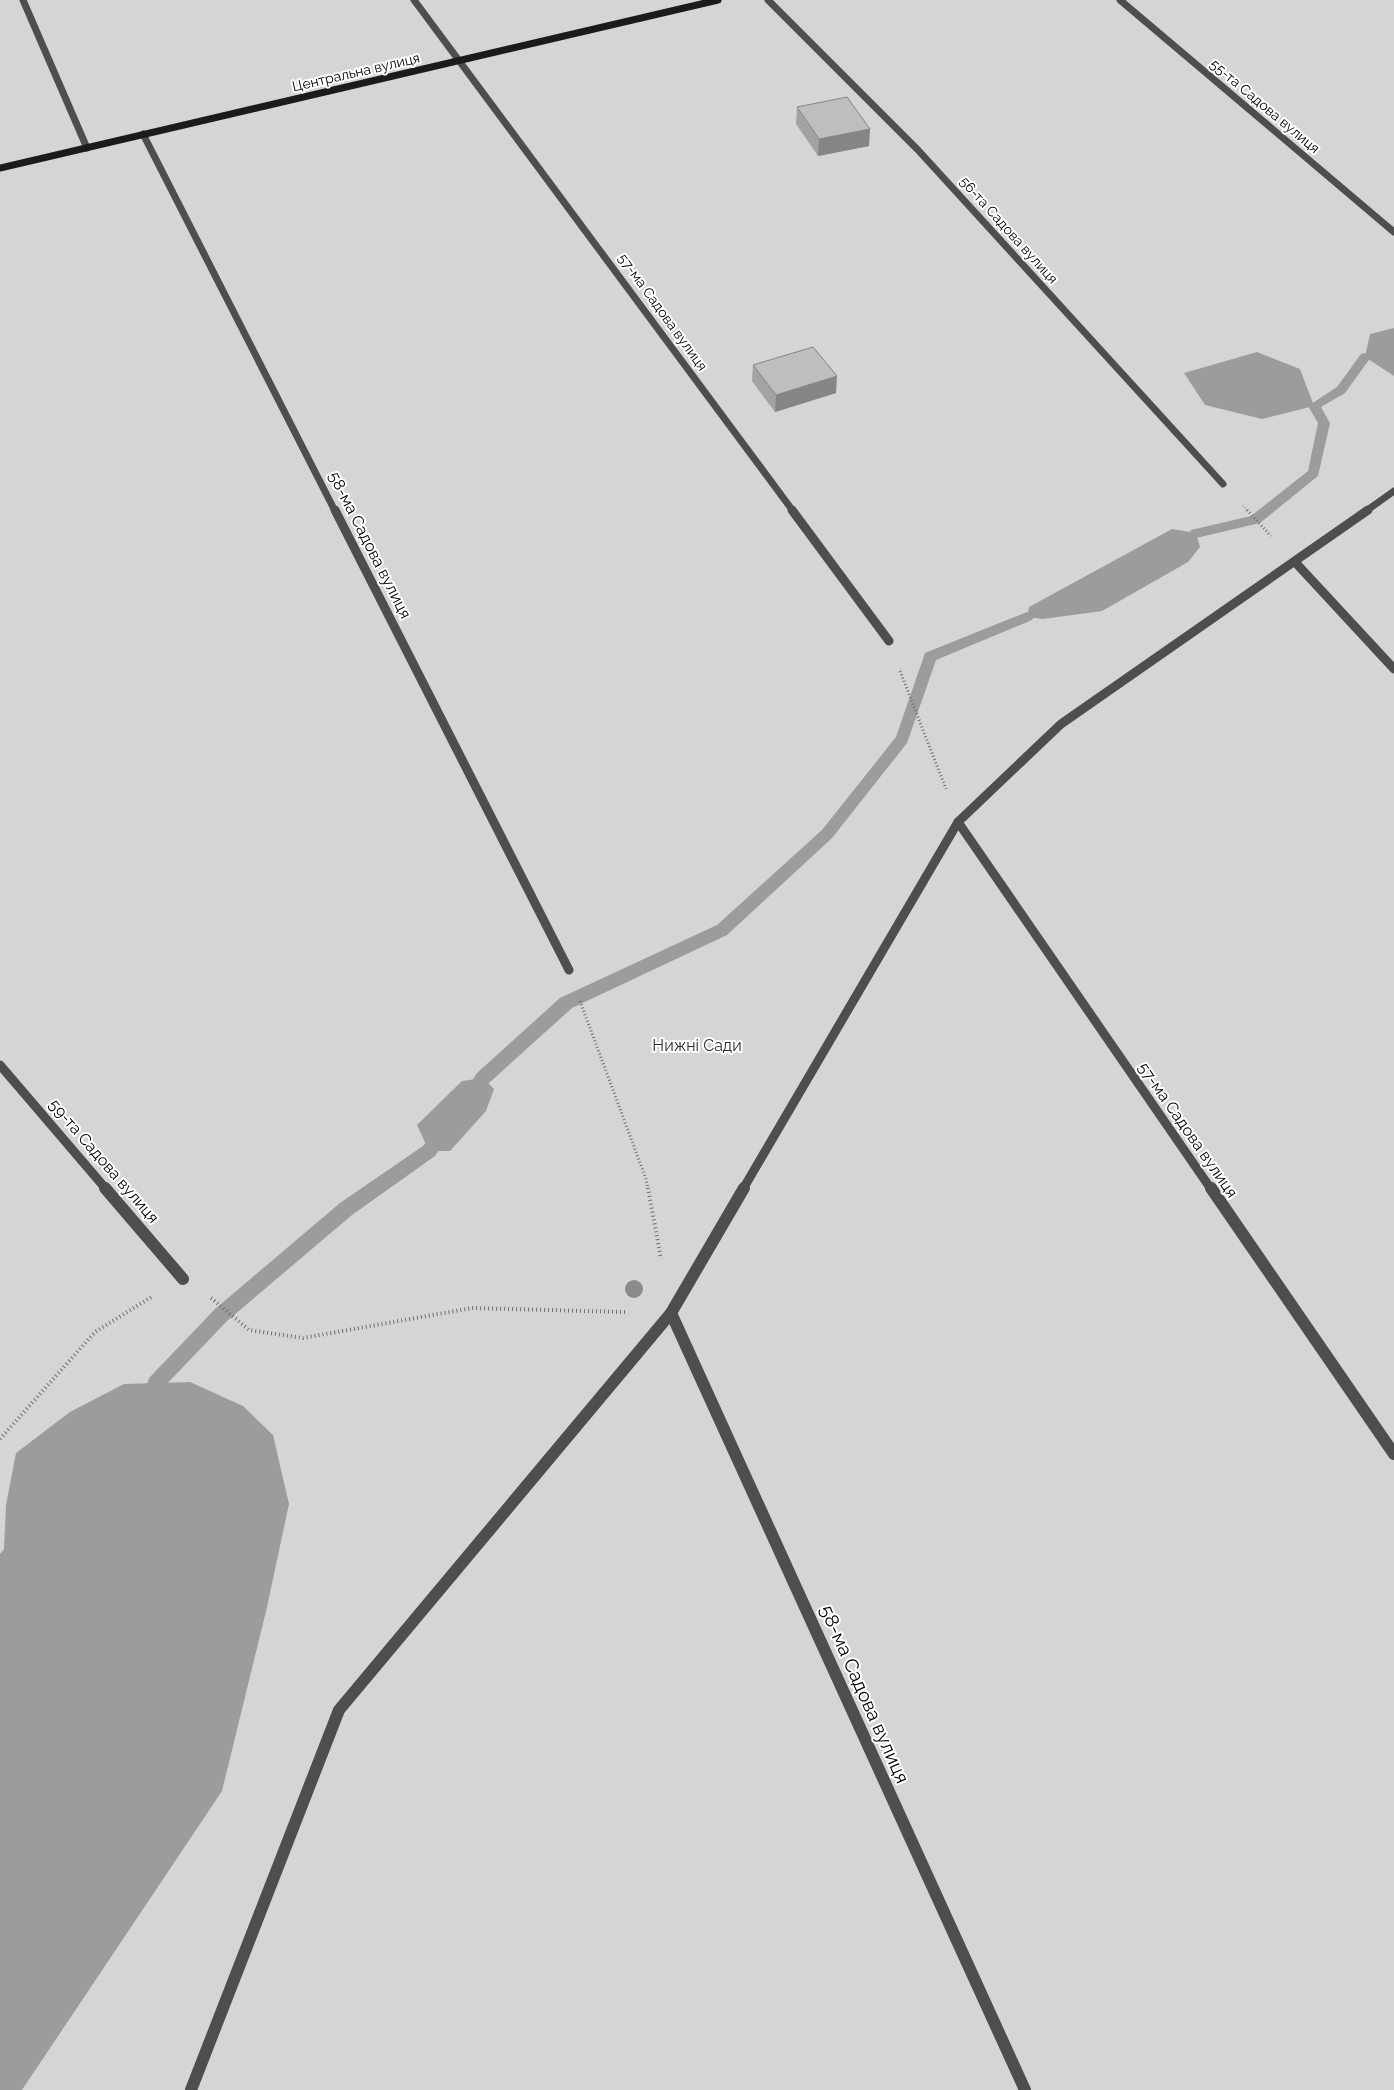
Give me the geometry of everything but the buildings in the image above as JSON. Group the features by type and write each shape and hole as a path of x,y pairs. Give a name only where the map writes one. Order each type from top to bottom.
{"street":[{"path":"23,0 87,148"},
{"name":"57-ма Садова вулиця","path":"414,0 889,641"},
{"name":"Центральна вулиця","path":"0,168 718,0"},
{"name":"56-та Садова вулиця","path":"768,0 918,150 1223,484"},
{"name":"55-та Садова вулиця","path":"1120,0 1394,232"},
{"name":"58-ма Садова вулиця","path":"143,134 569,970"},
{"path":"191,2090 339,1710 671,1313 958,822 1061,724 1394,491"},
{"path":"1295,562 1394,669"},
{"name":"57-ма Садова вулиця","path":"958,822 1394,1454"},
{"name":"59-та Садова вулиця","path":"0,1065 183,1279"},
{"name":"58-ма Садова вулиця","path":"671,1313 1025,2090"}],"path":[{"path":"1239,501 1273,538"},
{"path":"900,670 958,822"},
{"path":"213,1298 250,1330 303,1338 472,1308 671,1313 646,1179 589,1026"},
{"path":"0,1439 95,1332 183,1279"}],"green space":[{"name":"Нижні Сади","path":"0,0 1394,0 1394,2090 0,2090"}],"shaded area":[{"path":"1394,328 1394,376 1365,357 1370,334"},
{"path":"1257,352 1300,369 1314,406 1262,419 1205,405 1184,373"},
{"path":"1172,529 1196,533 1200,547 1188,562 1102,611 1043,619 1027,617 1029,607"},
{"path":"483,1078 494,1089 486,1111 450,1151 429,1151 417,1125 462,1081"},
{"path":"190,1382 243,1406 273,1435 289,1504 267,1607 222,1791 22,2090 0,2090 0,1554 4,1549 6,1505 16,1453 70,1412 124,1384"}],"waterway":[{"path":"1196,533 1255,520 1314,473 1324,423 1314,406 1341,390 1365,357"},
{"path":"471,1095 483,1078 566,1003 722,930 827,834 902,739 930,657 1027,617"},
{"path":"156,1383 221,1315 346,1209 429,1151 441,1135"}]}
